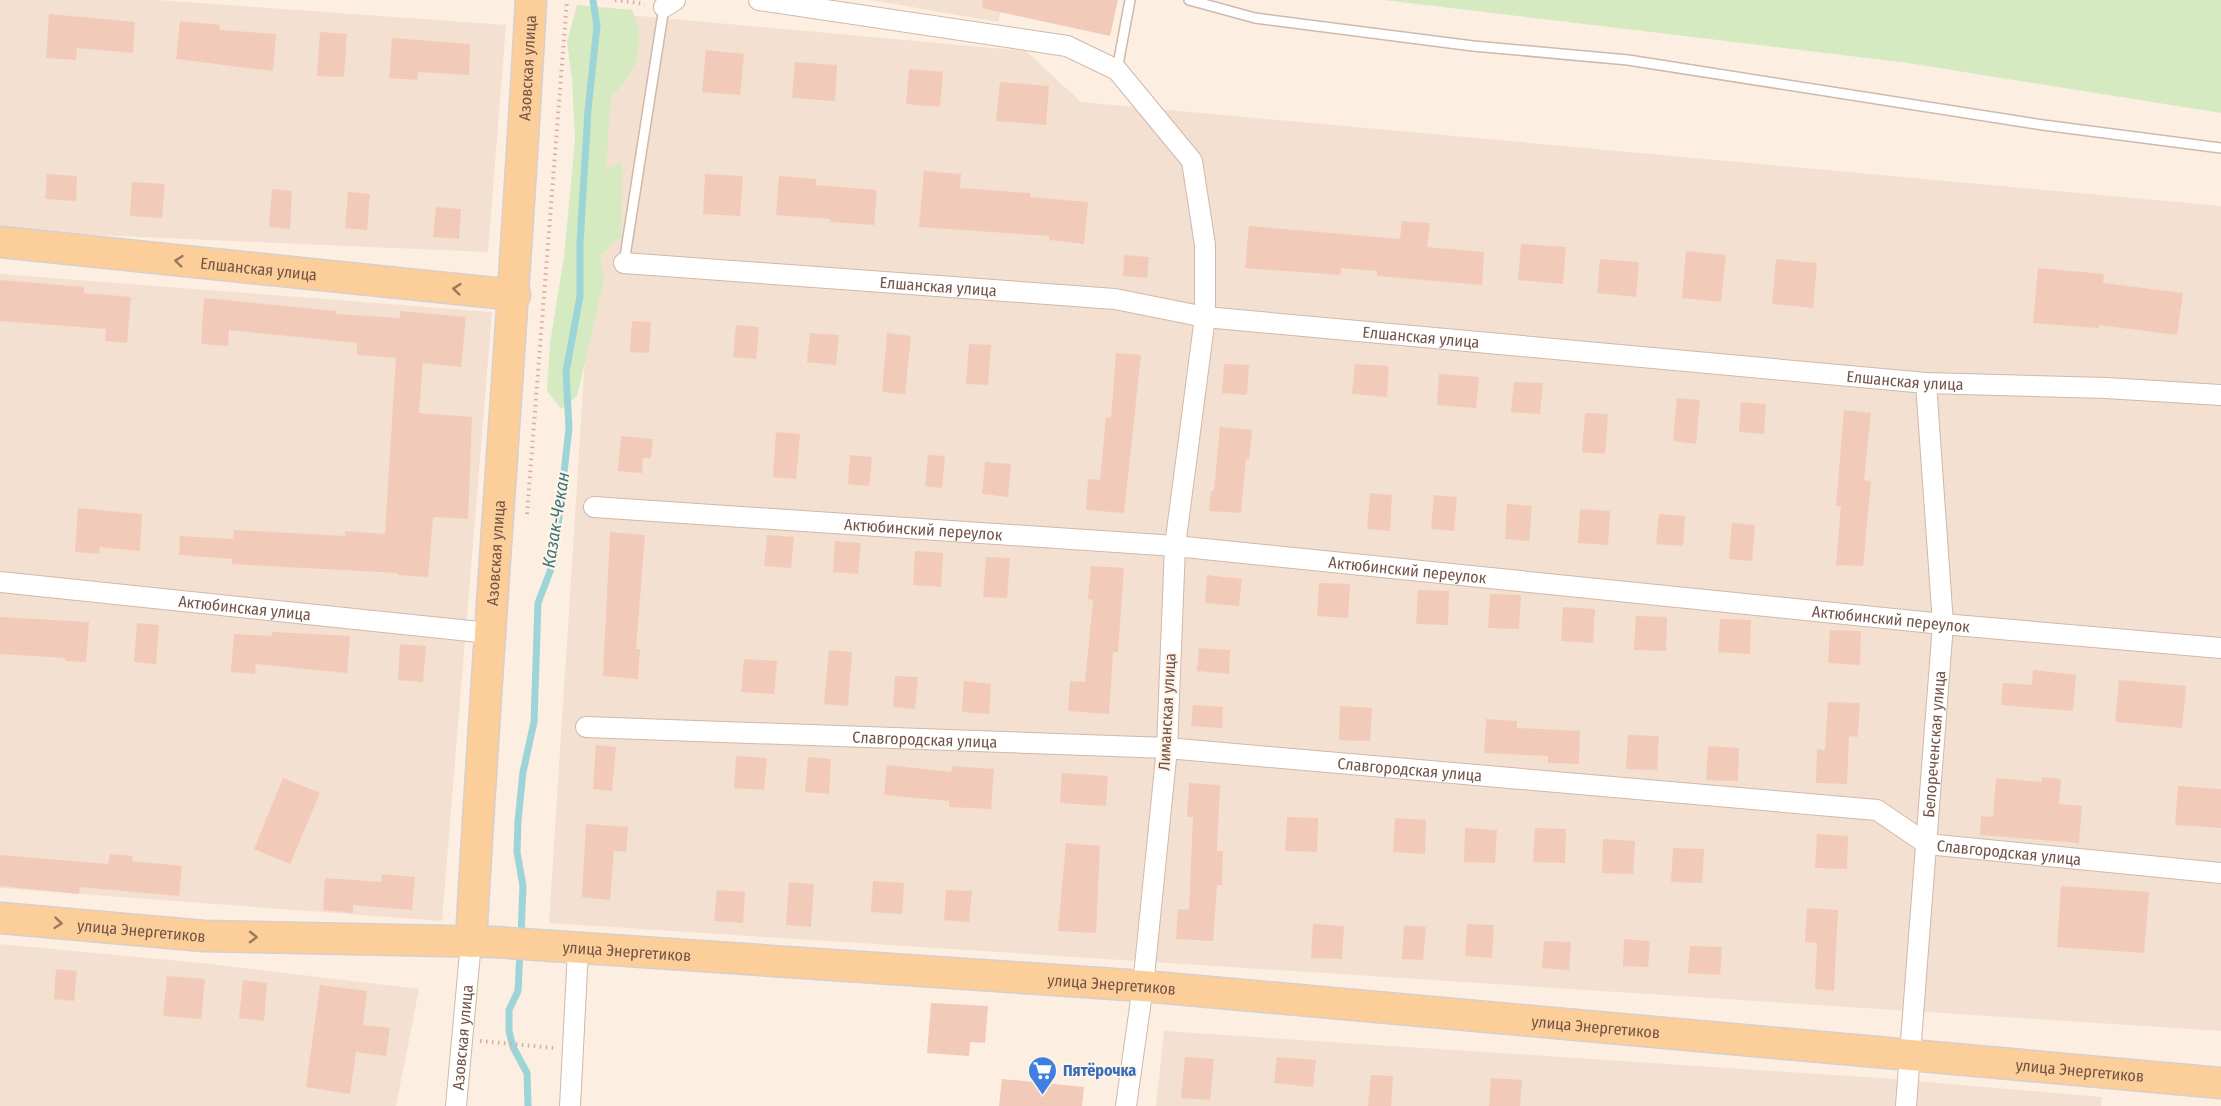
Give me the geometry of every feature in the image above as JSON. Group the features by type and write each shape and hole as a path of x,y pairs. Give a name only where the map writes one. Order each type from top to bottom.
{"main road":[{"name":"Азовская улица","path":"482,942 489,633 515,295 531,0"},
{"name":"Елшанская улица","path":"0,242 515,295"},
{"name":"улица Энергетиков","path":"0,918 204,936 482,942 1143,986 2221,1083"}],"street":[{"path":"759,0 1067,46 1117,70"},
{"name":"Лиманская улица","path":"1117,70 1192,161 1205,245 1205,317 1175,546 1167,748 1143,986 1126,1106"},
{"name":"Елшанская улица","path":"624,263 1115,299 1205,317 1926,383 2106,388 2221,395"},
{"name":"Белореченская улица","path":"1906,1106 1943,624 1926,383"},
{"name":"Актюбинский переулок","path":"594,507 1175,546 1943,624 2221,648"},
{"name":"Актюбинская улица","path":"0,582 489,633"},
{"name":"Славгородская улица","path":"586,727 1167,748 1877,810 1927,844 2221,873"},
{"name":"Азовская улица","path":"456,1106 482,942"},
{"path":"567,949 570,1106"}],"lane":[{"path":"1117,70 1130,0"},
{"path":"1189,0 1255,18 1473,46 1628,60 2043,125 2221,148"},
{"path":"624,263 669,4"}],"path":[{"path":"526,523 567,0"},
{"path":"615,0 669,4"},
{"path":"497,1043 528,1045"}],"shaded area":[{"path":"0,0 157,0 506,25 488,252 0,231"},
{"path":"871,0 1004,0 998,22"},
{"path":"607,13 1026,51 1081,102 2221,206 2221,1031 549,923"},
{"path":"0,274 492,312 442,921 0,888"},
{"path":"0,944 201,963 419,989 396,1106 0,1106"},
{"path":"1164,1031 1881,1078 2102,1097 2101,1106 1156,1106"}],"green space":[{"path":"1384,0 2221,0 2221,113 1908,63"},
{"path":"577,5 632,10 639,29 637,60 626,81 611,97 606,169 622,163 621,236 600,256 604,280 577,396 561,409 547,391 550,343 564,257 575,140 572,80 567,42"}],"building":[{"path":"983,0 1118,0 1110,36 982,8"},
{"path":"49,14 135,22 133,53 77,48 76,60 46,58"},
{"path":"180,21 220,25 219,30 276,34 273,71 176,59"},
{"path":"320,32 347,34 344,77 317,76"},
{"path":"392,38 470,44 469,75 418,72 417,80 389,78"},
{"path":"706,50 744,54 740,95 702,92"},
{"path":"795,62 837,65 835,101 792,98"},
{"path":"909,69 943,72 940,107 906,104"},
{"path":"1000,82 1049,86 1046,125 996,121"},
{"path":"924,171 961,174 960,188 1030,193 1030,197 1088,202 1084,244 1049,240 1049,236 919,227"},
{"path":"47,174 77,176 76,201 45,199"},
{"path":"705,174 743,176 740,216 703,214"},
{"path":"779,176 816,179 816,185 877,190 874,225 776,215"},
{"path":"132,182 165,184 162,218 130,216"},
{"path":"272,189 292,191 290,229 269,227"},
{"path":"348,192 370,194 367,230 345,228"},
{"path":"436,207 461,209 459,239 433,237"},
{"path":"1402,221 1430,223 1427,247 1484,252 1482,285 1377,276 1377,271 1341,268 1340,275 1245,268 1249,226 1400,239"},
{"path":"1521,244 1566,247 1563,284 1518,280"},
{"path":"1686,251 1726,255 1721,302 1682,298"},
{"path":"1124,255 1149,257 1147,278 1123,276"},
{"path":"1600,259 1639,262 1636,297 1597,293"},
{"path":"1776,259 1817,263 1813,308 1772,304"},
{"path":"2038,268 2104,274 2103,283 2183,293 2177,335 2099,325 2099,328 2033,323"},
{"path":"0,280 84,287 84,293 131,297 127,343 105,341 106,329 0,321"},
{"path":"204,298 336,311 336,314 400,318 400,311 466,317 461,367 423,363 419,413 472,417 468,519 433,517 428,577 398,575 398,573 232,564 232,559 179,555 180,536 233,539 234,530 345,536 345,531 385,534 396,358 357,355 357,343 229,330 228,346 201,344"},
{"path":"632,321 651,322 649,353 630,352"},
{"path":"736,325 759,327 756,359 733,357"},
{"path":"810,333 839,335 836,365 807,362"},
{"path":"887,333 911,336 905,394 882,392"},
{"path":"969,344 991,345 988,385 966,384"},
{"path":"1116,353 1141,355 1124,513 1086,510 1088,479 1100,480 1106,417 1111,418"},
{"path":"1224,364 1249,365 1247,395 1222,393"},
{"path":"1355,364 1389,366 1387,397 1352,394"},
{"path":"1439,374 1479,377 1476,408 1437,405"},
{"path":"1514,382 1543,383 1540,414 1511,412"},
{"path":"1677,398 1700,400 1696,444 1673,441"},
{"path":"1741,402 1766,404 1764,434 1739,432"},
{"path":"1844,410 1871,413 1864,480 1871,481 1863,566 1836,565 1841,506 1836,506"},
{"path":"1585,413 1608,414 1605,454 1582,452"},
{"path":"1220,427 1252,430 1249,460 1246,459 1241,513 1209,511 1211,491 1214,491"},
{"path":"776,432 800,434 796,479 773,477"},
{"path":"621,436 653,439 651,458 643,458 642,473 618,471"},
{"path":"850,455 872,457 869,486 848,484"},
{"path":"928,455 945,456 942,488 925,486"},
{"path":"985,462 1011,464 1008,497 982,494"},
{"path":"1370,493 1392,495 1390,531 1367,529"},
{"path":"1434,495 1457,497 1454,531 1431,529"},
{"path":"1507,504 1532,506 1529,541 1505,539"},
{"path":"78,508 142,514 140,551 100,547 99,554 75,552"},
{"path":"1580,509 1610,511 1608,545 1578,543"},
{"path":"1659,514 1685,516 1683,546 1656,544"},
{"path":"1732,523 1755,525 1752,561 1729,559"},
{"path":"610,532 645,535 636,649 640,649 638,679 603,676"},
{"path":"767,535 794,537 791,568 764,566"},
{"path":"835,541 861,543 858,574 833,572"},
{"path":"915,551 943,553 941,587 913,585"},
{"path":"986,557 1010,558 1007,598 983,597"},
{"path":"1091,566 1124,568 1118,652 1113,652 1109,714 1068,711 1070,681 1085,682 1093,600 1088,599"},
{"path":"1207,575 1242,579 1239,606 1205,603"},
{"path":"1319,583 1350,584 1348,618 1317,616"},
{"path":"1418,590 1449,591 1448,625 1416,624"},
{"path":"1490,594 1521,595 1519,629 1488,628"},
{"path":"1563,607 1595,609 1593,643 1561,641"},
{"path":"1636,616 1667,617 1666,651 1634,650"},
{"path":"0,617 89,622 86,662 65,661 65,658 0,654"},
{"path":"1720,619 1751,620 1750,654 1718,652"},
{"path":"137,623 159,625 156,664 134,662"},
{"path":"1830,630 1861,631 1860,665 1828,663"},
{"path":"272,632 350,636 347,673 256,664 255,674 231,672 234,634 272,636"},
{"path":"400,644 426,646 423,682 398,680"},
{"path":"1199,648 1230,650 1229,674 1197,671"},
{"path":"829,650 852,652 848,706 824,704"},
{"path":"744,659 777,661 774,694 741,692"},
{"path":"2033,670 2076,675 2073,711 2001,705 2003,683 2032,685"},
{"path":"895,676 918,677 915,709 893,707"},
{"path":"2119,680 2186,686 2182,728 2115,722"},
{"path":"964,681 991,684 989,714 962,712"},
{"path":"1828,702 1860,703 1858,737 1849,736 1847,784 1816,783 1817,749 1825,750"},
{"path":"1193,705 1223,707 1222,728 1191,726"},
{"path":"1340,706 1372,708 1370,741 1339,740"},
{"path":"1486,719 1517,721 1517,728 1580,731 1579,764 1548,763 1548,756 1484,753"},
{"path":"1628,735 1659,736 1657,770 1626,769"},
{"path":"596,745 616,747 612,791 593,789"},
{"path":"1708,746 1739,748 1738,781 1706,780"},
{"path":"736,756 767,758 764,790 734,788"},
{"path":"808,757 831,759 829,794 805,792"},
{"path":"887,765 951,772 952,766 994,769 991,809 949,807 949,801 884,795"},
{"path":"1062,773 1108,776 1106,806 1060,803"},
{"path":"2042,777 2061,779 2059,804 2082,806 2079,843 1980,835 1981,816 1993,817 1996,778 2041,782"},
{"path":"283,778 320,793 290,864 254,849"},
{"path":"1189,783 1220,785 1217,851 1223,851 1222,885 1217,885 1213,941 1176,939 1178,909 1189,910 1193,817 1187,817"},
{"path":"2178,786 2221,789 2221,828 2175,825"},
{"path":"1287,817 1318,818 1317,852 1285,851"},
{"path":"1395,818 1426,820 1425,854 1393,852"},
{"path":"586,824 628,827 626,852 614,851 610,900 582,897"},
{"path":"1465,828 1497,830 1495,863 1464,862"},
{"path":"1535,828 1566,829 1565,863 1533,862"},
{"path":"1817,834 1848,836 1847,869 1815,868"},
{"path":"1603,839 1635,841 1633,874 1602,873"},
{"path":"1066,843 1100,846 1096,933 1058,931"},
{"path":"1673,848 1704,849 1702,883 1671,882"},
{"path":"110,854 133,856 132,861 182,866 179,896 80,887 79,894 0,886 0,855 108,864"},
{"path":"382,874 415,877 412,910 353,905 353,913 323,910 325,878 381,882"},
{"path":"873,881 904,883 902,914 871,912"},
{"path":"789,882 814,884 811,927 786,925"},
{"path":"2061,886 2149,892 2144,953 2057,947"},
{"path":"717,890 745,892 743,923 714,921"},
{"path":"946,890 972,891 969,922 944,920"},
{"path":"1807,908 1838,910 1834,991 1815,989 1817,943 1805,942"},
{"path":"1313,924 1344,926 1342,959 1311,958"},
{"path":"1467,924 1494,925 1492,958 1465,956"},
{"path":"1404,925 1426,927 1423,960 1402,959"},
{"path":"1624,939 1650,941 1648,967 1623,966"},
{"path":"1544,941 1571,942 1569,970 1542,968"},
{"path":"1690,946 1722,947 1720,975 1688,973"},
{"path":"56,969 77,971 74,1001 54,999"},
{"path":"167,976 205,979 201,1019 163,1016"},
{"path":"243,980 267,983 264,1021 239,1018"},
{"path":"320,985 367,991 363,1025 390,1028 386,1056 356,1052 350,1094 306,1087"},
{"path":"931,1003 988,1006 985,1043 970,1042 969,1056 927,1053"},
{"path":"1185,1057 1214,1059 1210,1100 1181,1098"},
{"path":"1277,1057 1316,1060 1313,1087 1274,1083"},
{"path":"1371,1075 1393,1076 1391,1106 1368,1106"},
{"path":"1491,1078 1522,1080 1520,1106 1489,1106"},
{"name":"Пятёрочка","path":"1002,1079 1084,1087 1082,1106 999,1106"}],"waterway":[{"name":"Казак-Чекан","path":"521,936 523,886 517,852 518,821 523,772 534,722 538,603 554,561 569,428 566,372 580,296 580,243 588,110 597,26 593,0"},
{"name":"Казак-Чекан","path":"520,950 518,991 509,1010 509,1031 513,1047 527,1073 528,1106"}],"place":[{"name":"Пятёрочка","path":"1042,1096"}]}
